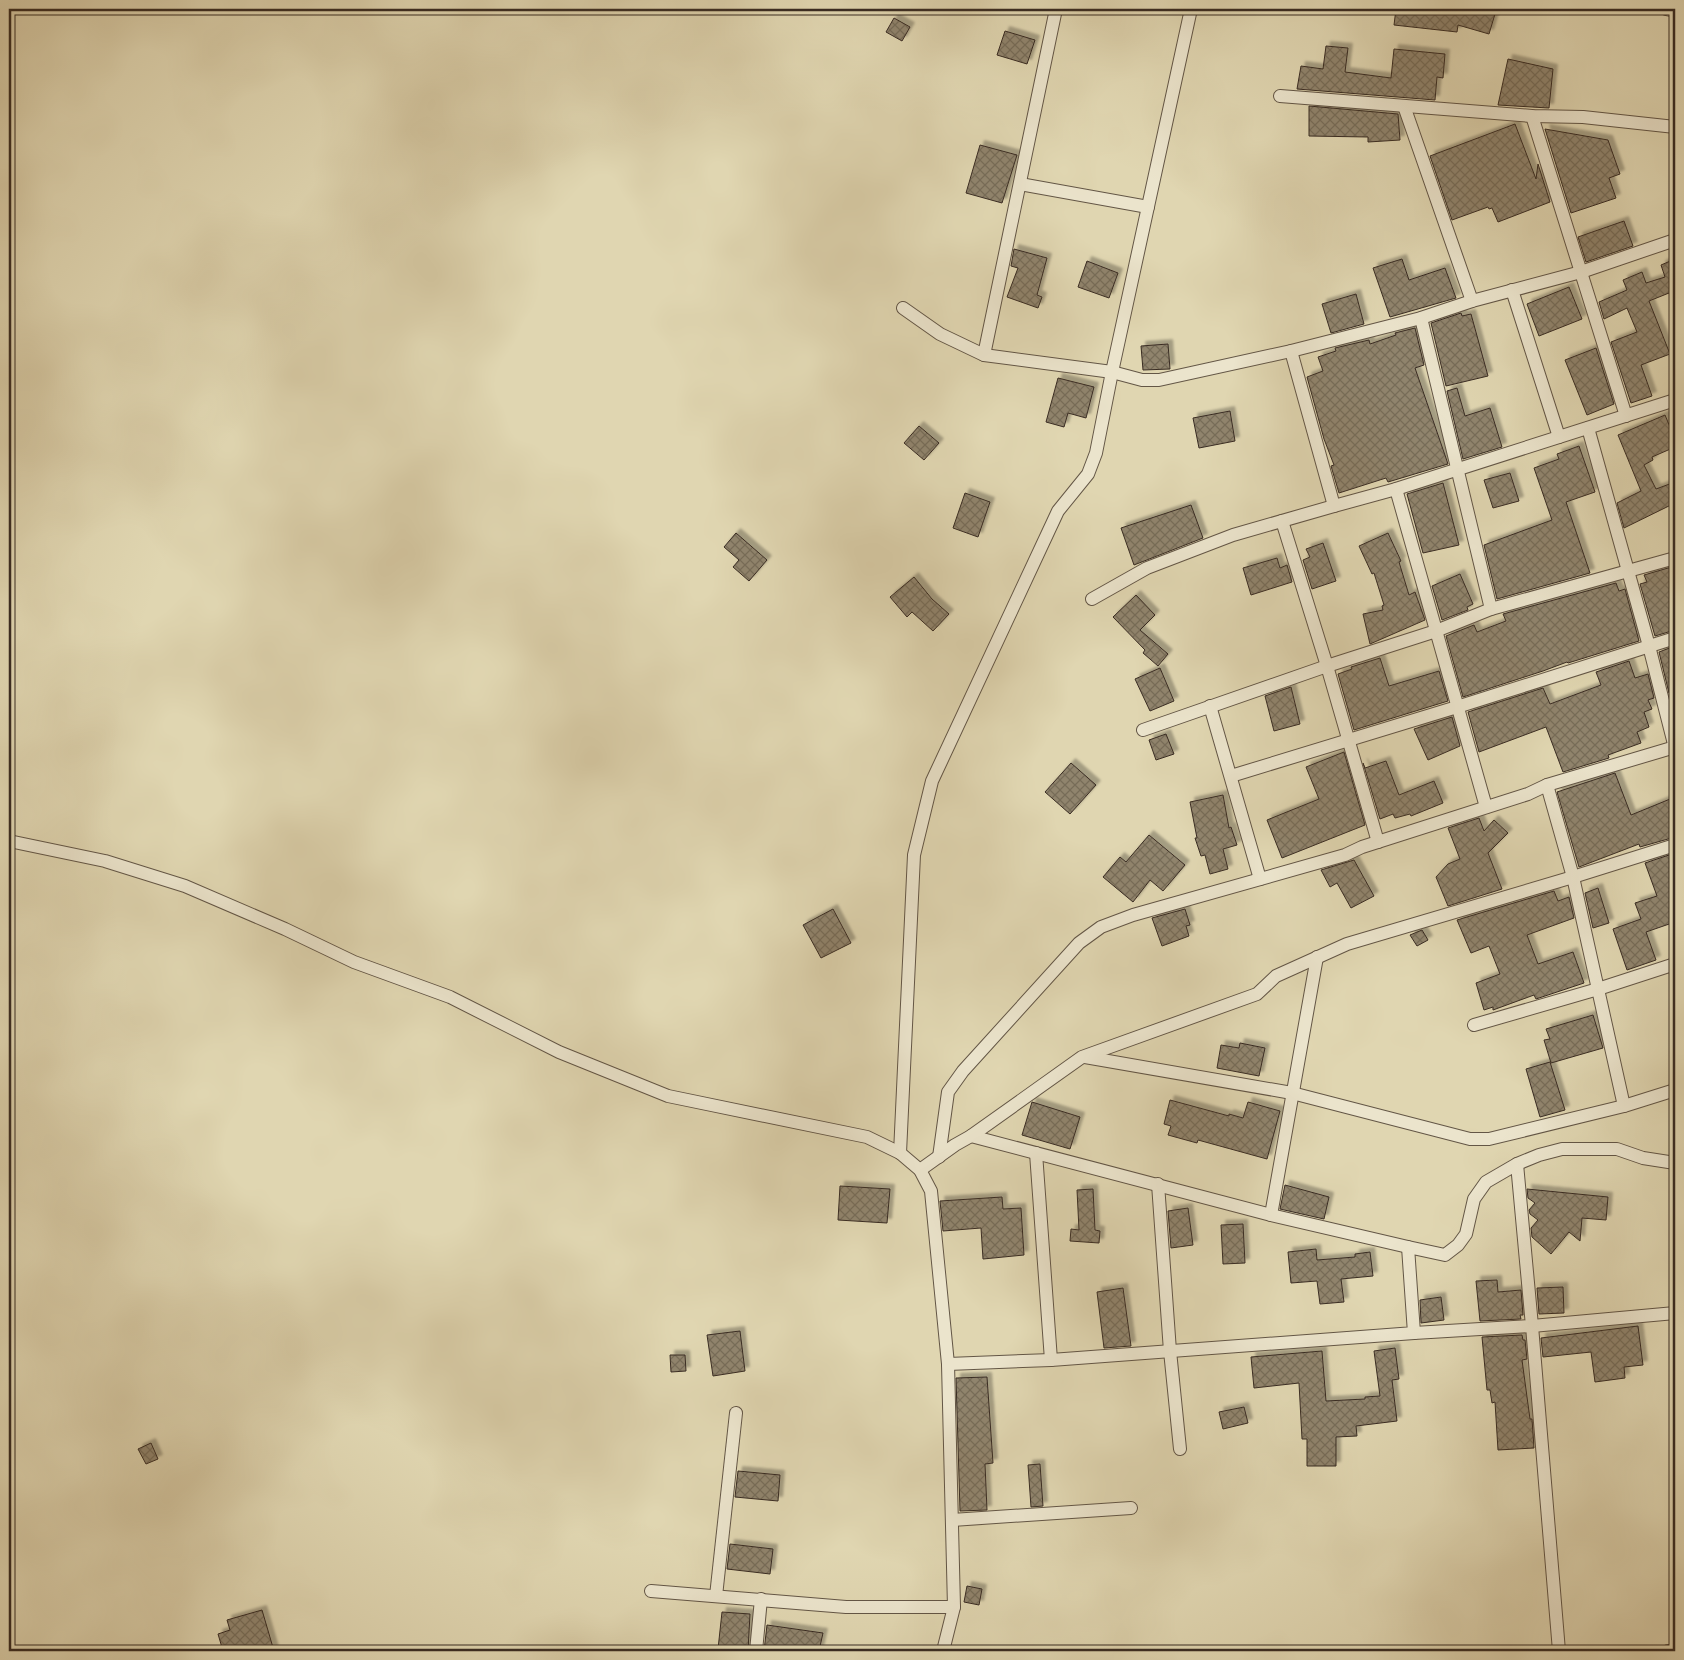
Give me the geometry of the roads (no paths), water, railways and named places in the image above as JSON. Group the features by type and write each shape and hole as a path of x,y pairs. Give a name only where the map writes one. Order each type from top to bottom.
{"street":[{"path":"984,355 1056,9"},
{"path":"900,1154 914,855 932,781 1058,511 1088,474 1096,453 1191,9"},
{"path":"1666,9 1675,11"},
{"path":"1280,96 1532,116 1583,117 1675,126"},
{"path":"1404,106 1472,301"},
{"path":"1532,116 1626,416"},
{"path":"1020,184 1148,207"},
{"path":"903,308 940,334 984,355 1112,372 1142,380 1159,380 1291,351 1422,318 1472,301 1580,272 1675,240"},
{"path":"1512,290 1559,437"},
{"path":"1422,318 1491,609"},
{"path":"1291,351 1334,506"},
{"path":"1092,599 1147,568 1232,535 1396,489 1675,400"},
{"path":"939,1157 948,1092 964,1071 1079,943 1100,927 1125,918 1344,855 1378,842 1528,794 1547,785 1675,748 1649,646 1588,428"},
{"path":"1396,489 1486,807"},
{"path":"1282,521 1327,666 1378,842"},
{"path":"1143,730 1327,666 1436,631 1491,609 1675,558"},
{"path":"1231,776 1457,708 1675,638"},
{"path":"1210,706 1260,879"},
{"path":"1547,785 1573,877 1624,1106"},
{"path":"9,841 105,861 185,886 285,929 354,962 450,997 559,1052 613,1075 668,1096 866,1137 900,1154 920,1170 931,1190 948,1364 954,1607 943,1651"},
{"path":"920,1170 1082,1057 1257,994 1276,976 1347,944 1675,845"},
{"path":"1272,1215 1292,1093 1318,958"},
{"path":"1474,1025 1598,989 1675,964"},
{"path":"1082,1057 1292,1093 1470,1139 1489,1139 1624,1106 1675,1090"},
{"path":"971,1136 1272,1215 1445,1254 1458,1245 1466,1234 1474,1199 1486,1182 1517,1164 1539,1155 1562,1149 1616,1149 1643,1158 1675,1163"},
{"path":"1036,1153 1051,1360"},
{"path":"1517,1164 1559,1651"},
{"path":"1158,1184 1170,1351 1180,1449"},
{"path":"1408,1247 1414,1333"},
{"path":"948,1364 1051,1360 1532,1326 1675,1313"},
{"path":"716,1596 736,1414"},
{"path":"952,1520 1131,1508"},
{"path":"651,1591 846,1607 954,1607"},
{"path":"756,1651 761,1599"},
{"path":"1668,1651 1675,1651"}]}
